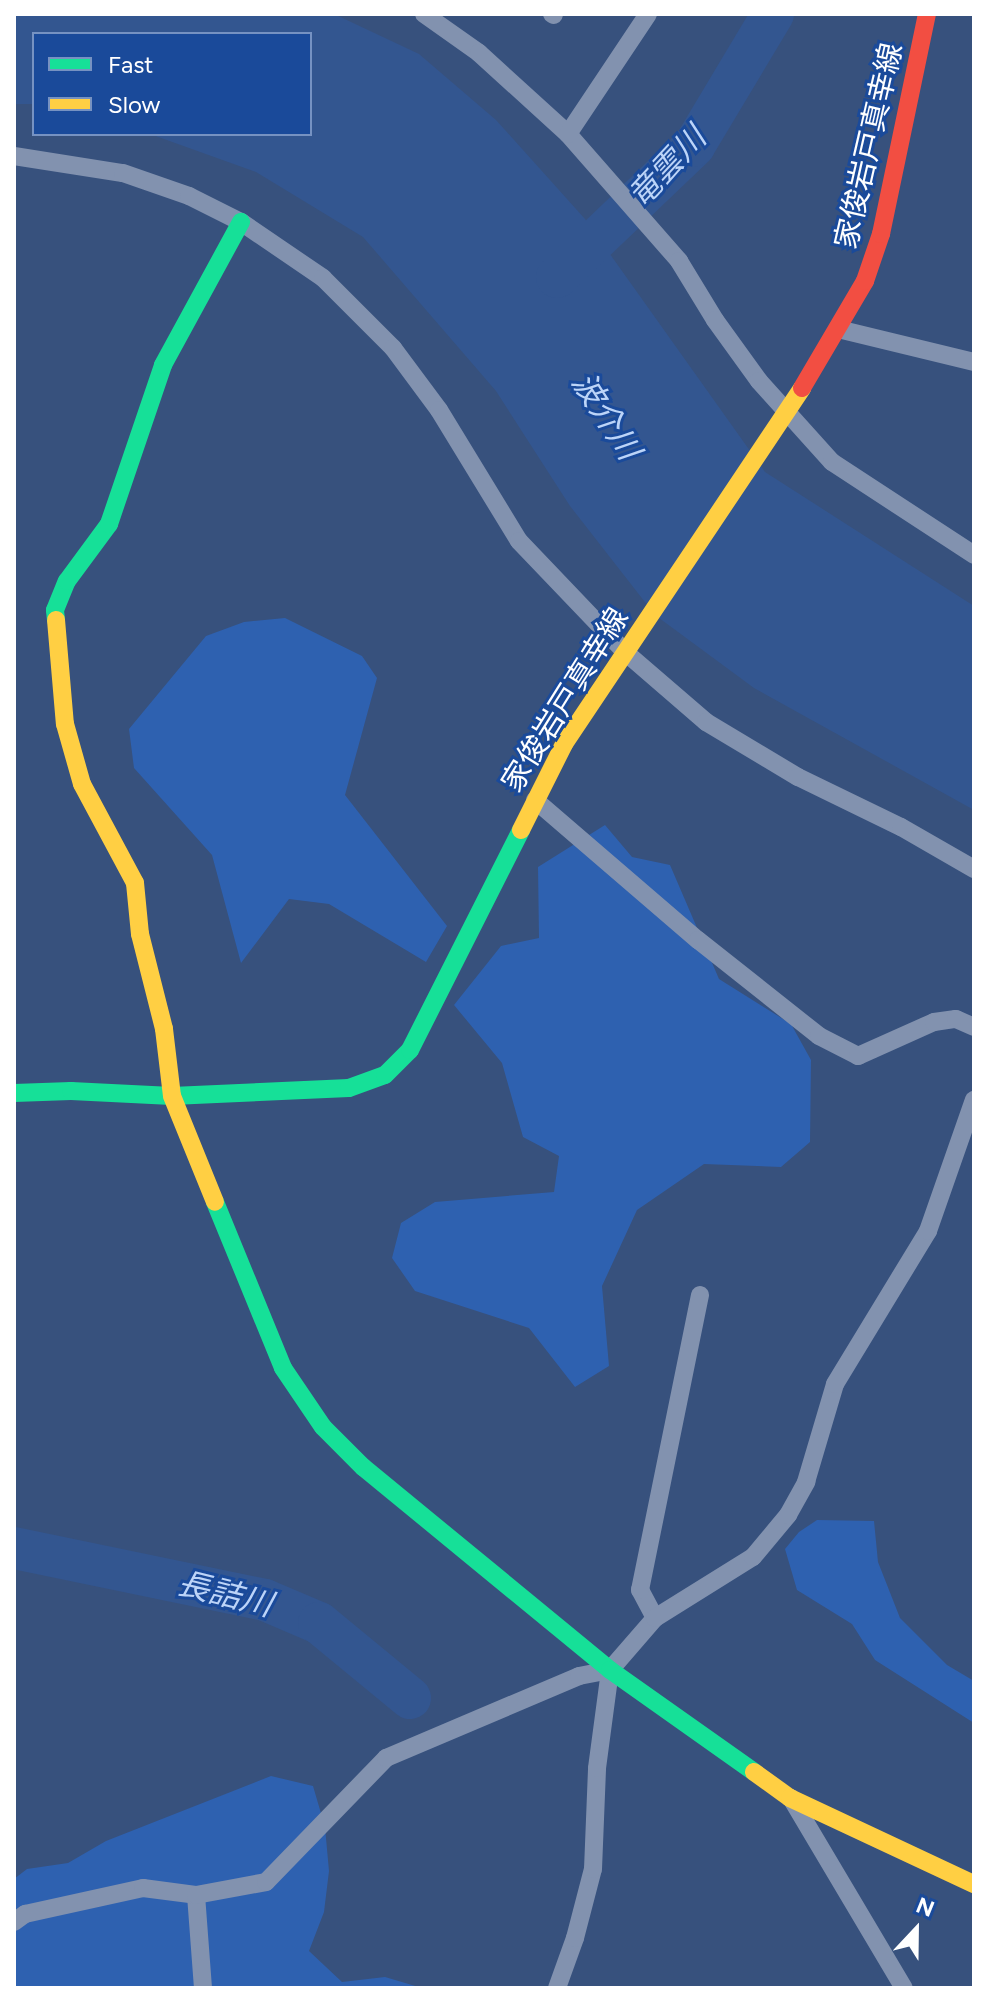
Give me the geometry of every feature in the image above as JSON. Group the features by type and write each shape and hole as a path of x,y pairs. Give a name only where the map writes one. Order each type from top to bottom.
{"street":[{"path":"424,14 479,53 568,134 679,261 715,320 783,418 832,462 974,555"},
{"path":"568,134 648,14"},
{"name":"家俊岩戸真幸線","path":"14,1093 71,1091 172,1096 349,1088 385,1075 410,1050 564,744 783,418 865,281 881,234 927,14"},
{"path":"14,156 123,173 189,196 241,222 323,278 393,348 439,410 519,541 706,722 798,777 901,827 974,869"},
{"path":"241,222 163,365 109,524 67,581 55,610 65,724 82,784 135,883 140,934 164,1029 172,1096 283,1368 323,1427 363,1467 610,1670 790,1798 974,1884"},
{"path":"838,329 974,362"},
{"path":"535,800 698,940 819,1036 858,1056 934,1022 956,1019 974,1027"},
{"path":"557,1988 593,1869 597,1768 610,1670 655,1618 753,1557 788,1515 806,1482 835,1384 928,1231 974,1100"},
{"path":"655,1618 640,1590 700,1295"},
{"path":"14,1922 25,1914 143,1888 196,1895 266,1882 386,1758 579,1676 610,1670"},
{"path":"790,1798 904,1988"},
{"path":"196,1895 203,1988"}],"shaded area":[{"path":"285,618 362,656 377,678 345,795 447,926 426,962 329,904 289,899 241,963 212,855 134,768 129,729 206,636 244,622"},
{"path":"605,825 632,857 670,865 719,979 791,1024 811,1060 810,1142 781,1167 704,1164 637,1210 602,1286 609,1366 575,1387 529,1328 415,1291 392,1258 401,1223 435,1202 554,1192 559,1156 523,1137 502,1063 454,1005 501,946 539,938 538,867"},
{"path":"817,1520 874,1521 878,1562 900,1618 947,1665 974,1681 974,1723 875,1660 852,1624 797,1590 785,1549 799,1532"},
{"path":"271,1776 313,1786 325,1827 329,1871 324,1912 309,1951 342,1982 385,1977 422,1988 14,1988 14,1879 27,1869 68,1863 106,1841"}],"water":[{"name":"波介川","path":"14,14 334,14 419,54 496,120 585,219 765,472 974,606 974,810 754,688 655,615 570,506 496,391 363,237 256,172 156,136 312,136 312,32 32,32 32,104 14,104"}],"waterway":[{"name":"竜雲川","path":"557,277 694,146 773,14"},
{"name":"長詰川","path":"14,1548 265,1600 319,1623 410,1698"}],"traffic: fast":[{"path":"56,620 55,610 67,581 109,524 163,365 241,222"},
{"path":"14,1093 71,1091 172,1096 349,1088 385,1075 410,1050 521,830"},
{"path":"215,1202 283,1368 323,1427 363,1467 610,1670 754,1772"}],"traffic: slow":[{"path":"521,830 564,744 802,388"},
{"path":"56,620 65,724 82,784 135,883 140,934 164,1029 172,1096 215,1202"},
{"path":"754,1772 790,1798 974,1884"}],"traffic: jam":[{"path":"802,388 865,281 881,234 927,14"}]}
